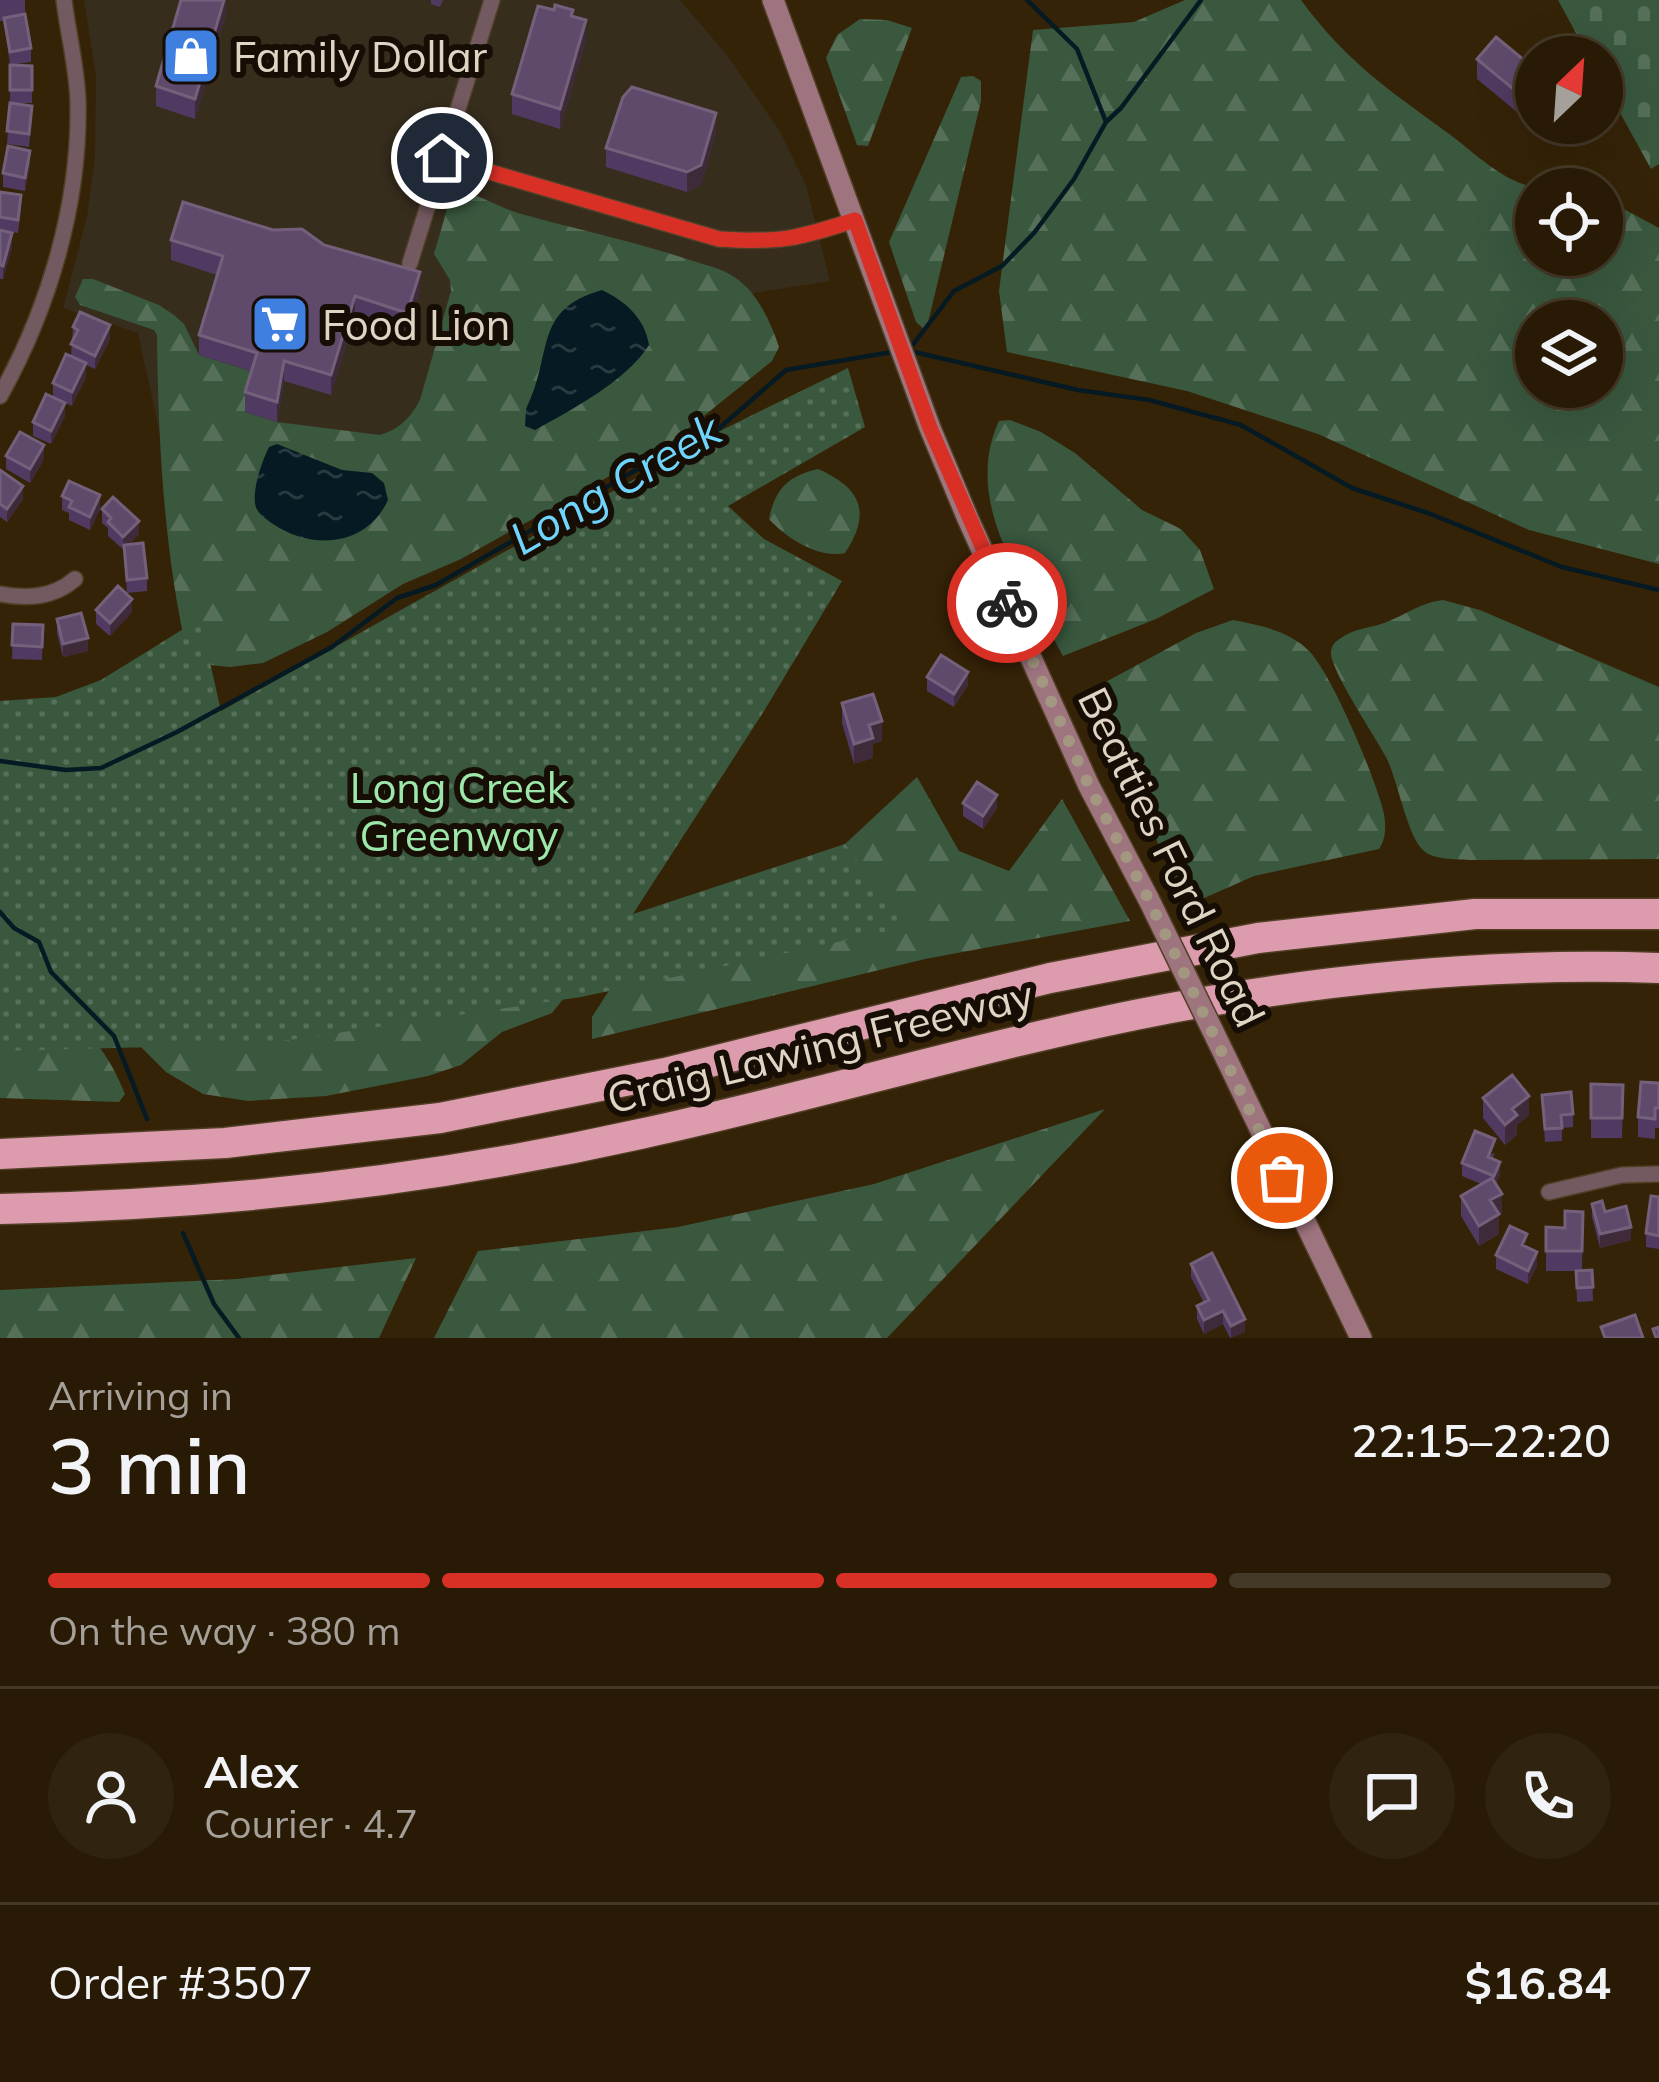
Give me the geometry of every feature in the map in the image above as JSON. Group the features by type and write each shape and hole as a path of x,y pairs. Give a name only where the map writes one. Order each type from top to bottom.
{"highway":[{"name":"Craig Lawing Freeway","path":"0,1154 225,1143 440,1118 646,1078 1051,978 1258,938 1475,914 1659,914"},
{"name":"Craig Lawing Freeway","path":"0,1209 251,1197 480,1166 641,1134 1136,1015 1318,983 1480,970 1659,968"}],"main road":[{"name":"Beatties Ford Road","path":"773,0 968,519 1089,786 1361,1338"}],"street":[{"path":"0,396 52,278 70,191 78,103 64,0"},
{"path":"410,263 492,0"},
{"path":"442,158 719,239 793,241 855,220"},
{"path":"0,594 37,597 75,579"},
{"path":"1550,1192 1622,1174 1659,1174"}],"shaded area":[{"path":"84,0 680,0 727,55 779,130 806,185 830,281 754,293 201,624 138,333 63,308 87,217 95,156 96,75"}],"green space":[{"path":"1185,0 1301,0 1334,40 1385,86 1515,180 1515,276 1623,276 1623,209 1659,228 1659,564 1529,530 1318,434 1187,391 1007,352 999,291 1033,30 1134,22"},
{"path":"1558,0 1659,0 1659,164 1651,169 1623,118 1623,36 1578,36"},
{"path":"860,19 887,20 912,28 868,146 857,145 826,58 837,35"},
{"path":"961,77 981,81 981,101 926,331 916,322 889,242"},
{"path":"456,191 729,274 750,290 767,318 779,347 772,361 674,440 461,559 403,584 327,632 263,663 200,664 188,656 173,578 161,456 157,335 80,305 75,297 83,279 159,305 184,324 199,355 257,373 245,412 277,422 380,435 404,422 420,400 451,291 450,280 434,254"},
{"name":"Long Creek Greenway","path":"848,368 865,427 728,506 764,539 842,581 633,914 845,844 907,927 581,997 262,1044 0,1051 0,701 56,697 101,680 193,623 202,627 221,711 720,431"},
{"path":"1010,420 1075,453 1142,510 1181,529 1200,550 1214,589 1156,619 1063,656 1016,573 993,513 989,452 999,421"},
{"path":"818,469 844,484 858,503 858,525 845,553 825,553 804,545 769,519 784,485"},
{"path":"1443,600 1480,610 1659,687 1659,859 1452,859 1428,854 1418,844 1386,757 1345,687 1331,652 1335,642 1351,633"},
{"path":"1233,620 1274,630 1310,652 1341,705 1372,777 1384,814 1384,837 1379,849 1254,876 1186,906 1100,714 1096,694 1102,684 1196,633"},
{"path":"917,777 959,851 1009,871 1062,799 1130,921 925,959 592,1039 592,1017 628,961 601,952 552,1013 502,1032 461,1065 326,1096 248,1101 203,1094 166,1072 129,1035 632,905 632,916 676,906 845,844"},
{"path":"0,981 90,1036 125,1094 119,1102 0,1098"},
{"path":"1105,1109 887,1338 434,1338 478,1251 678,1227 874,1184"},
{"path":"416,1258 379,1338 0,1338 0,1290 237,1279"}],"water":[{"path":"602,290 633,312 649,345 627,371 598,393 535,430 525,426 526,409 555,322 565,309"},
{"path":"277,444 342,470 372,473 384,483 388,500 367,527 353,535 321,540 289,533 264,518 255,503 264,459 269,447"}],"building":[{"path":"181,0 224,0 195,99 156,86"},
{"path":"555,5 586,20 560,109 512,94 538,6 554,10"},
{"path":"25,14 31,48 10,52 4,18"},
{"path":"1496,37 1515,53 1515,90 1477,59"},
{"path":"10,65 32,66 32,90 10,90"},
{"path":"632,87 716,113 701,165 687,172 606,148 623,97"},
{"path":"10,103 32,106 29,134 7,131"},
{"path":"8,146 30,151 25,178 3,173"},
{"path":"0,192 21,195 18,220 0,217"},
{"name":"Food Lion","path":"183,202 273,230 302,229 324,245 420,272 407,313 355,296 331,375 284,361 277,402 245,392 257,353 199,335 223,256 171,240"},
{"path":"0,230 12,233 3,266 0,265"},
{"path":"80,312 110,325 95,356 71,344"},
{"path":"66,354 86,363 72,392 53,383"},
{"path":"46,394 65,403 51,431 33,422"},
{"path":"20,432 44,445 30,469 6,456"},
{"path":"0,470 23,486 7,509 0,504"},
{"path":"69,481 100,495 90,517 69,507 72,501 62,496"},
{"path":"113,497 139,521 123,537 102,509"},
{"path":"143,543 147,578 127,580 124,545"},
{"path":"118,586 132,599 110,623 96,610"},
{"path":"81,613 88,638 63,644 57,619"},
{"path":"13,624 43,625 42,647 12,645"},
{"path":"941,655 968,672 954,694 927,677"},
{"path":"873,694 882,721 869,725 873,738 854,744 842,703"},
{"path":"977,782 997,795 983,816 963,803"},
{"path":"1512,1075 1529,1096 1512,1109 1517,1115 1505,1125 1483,1098"},
{"path":"1641,1082 1659,1083 1655,1119 1638,1117"},
{"path":"1591,1084 1623,1085 1622,1118 1591,1118"},
{"path":"1571,1092 1573,1114 1561,1115 1562,1128 1545,1129 1542,1095"},
{"path":"1475,1131 1495,1139 1488,1157 1500,1162 1494,1176 1462,1163"},
{"path":"1492,1178 1502,1194 1490,1200 1499,1214 1479,1226 1461,1196"},
{"path":"1651,1196 1659,1197 1659,1236 1646,1233"},
{"path":"1602,1201 1605,1212 1626,1206 1631,1227 1600,1234 1592,1204"},
{"path":"1565,1211 1583,1212 1582,1251 1546,1251 1546,1227 1565,1228"},
{"path":"1510,1226 1527,1234 1522,1245 1537,1252 1528,1271 1496,1255"},
{"path":"1212,1253 1245,1319 1231,1326 1223,1311 1204,1320 1197,1306 1209,1300 1191,1264"},
{"path":"1592,1270 1593,1287 1577,1288 1576,1271"},
{"path":"1635,1315 1643,1338 1605,1338 1601,1327"}],"waterway":[{"path":"1027,0 1077,49 1106,122"},
{"path":"908,351 954,291 1002,266 1034,233 1074,179 1106,122 1201,0"},
{"name":"Long Creek","path":"910,351 1078,390 1149,400 1241,425 1352,488 1562,567 1659,590"},
{"name":"Long Creek","path":"0,761 66,770 101,768 332,647 397,598 436,585 650,462 709,437 786,370 892,352"},
{"path":"0,912 14,928 39,942 51,972 114,1036 147,1119"},
{"path":"183,1233 214,1304 239,1338"}],"way so far":[{"path":"1007,603 1089,786 1282,1178"}],"place":[{"name":"Family Dollar","path":"191,56"},
{"name":"Food Lion","path":"280,324"}],"route":[{"path":"442,158 719,239 793,241 855,220 930,428 1007,603"}]}
